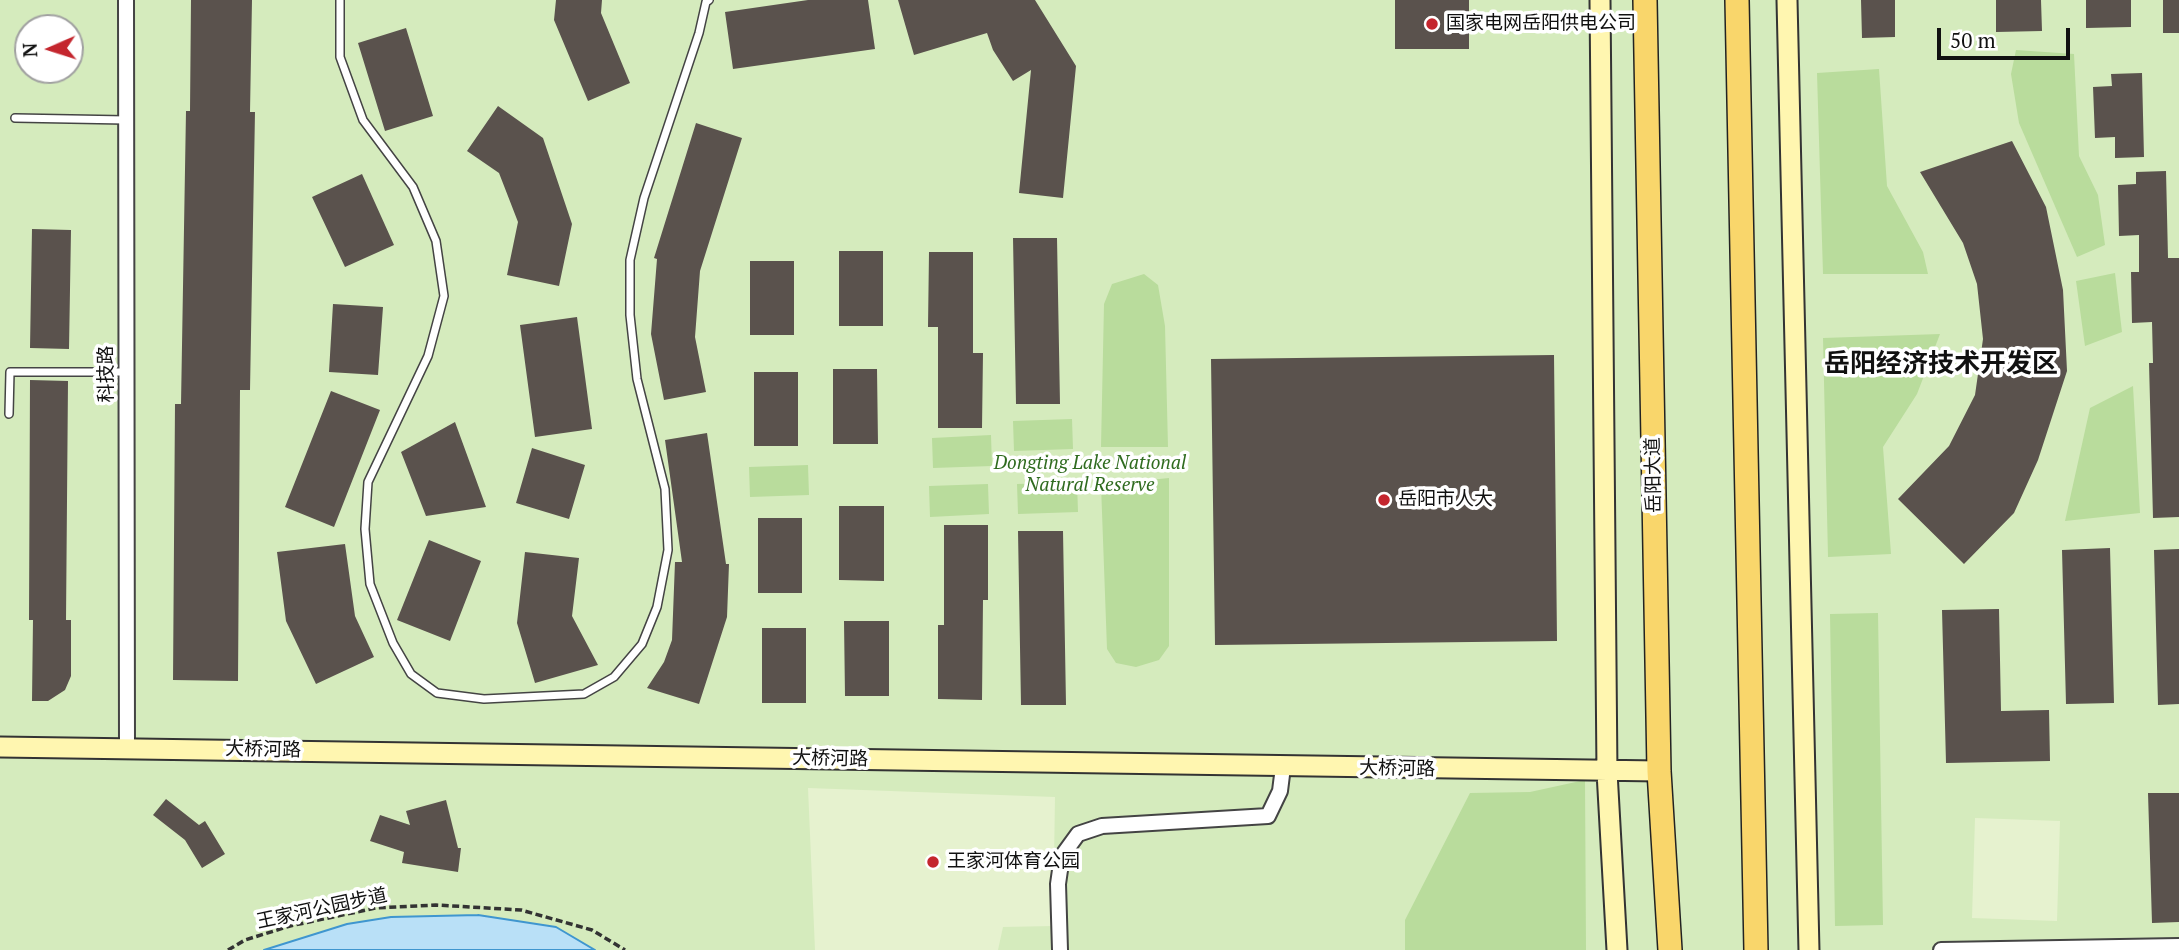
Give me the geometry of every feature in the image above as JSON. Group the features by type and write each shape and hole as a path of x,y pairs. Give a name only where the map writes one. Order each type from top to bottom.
{"main road":[{"path":"1600,0 1607,772 1617,950"},
{"name":"岳阳大道","path":"1645,0 1659,771 1671,950"},
{"path":"1737,0 1756,950"},
{"path":"1787,0 1809,950"},
{"name":"大桥河路","path":"0,747 1659,771"}],"street":[{"name":"科技路","path":"126,0 127,747"},
{"path":"1060,950 1062,856 1078,834 1102,826 1268,816 1280,791 1283,767"},
{"path":"1941,950 2179,946"}],"lane":[{"path":"340,0 340,57 363,120 413,187 436,241 444,296 428,356 368,482 365,529 370,584 393,643 411,674 437,693 484,699 584,694 614,677 642,643 657,607 668,550 665,489 637,379 631,316 631,260 644,198 699,33 706,1"},
{"path":"15,118 126,120"},
{"path":"9,414 10,372 126,372"}],"path":[{"name":"王家河公园步道","path":"228,950 245,940 290,926 376,908 436,905 521,910 592,930 625,950"}],"green space":[{"name":"Dongting Lake National Natural Reserve","path":"0,0 2179,0 2179,950 0,950"},
{"path":"2016,50 2074,54 2079,156 2098,195 2105,245 2077,257 2019,123 2011,74"},
{"path":"1879,69 1887,186 1923,252 1928,274 1823,274 1817,73"},
{"path":"2115,273 2122,332 2085,346 2076,281"},
{"path":"1144,274 1158,285 1165,326 1168,447 1101,447 1104,304 1112,284"},
{"path":"1940,334 1917,394 1883,447 1891,554 1828,557 1823,338"},
{"path":"2133,386 2140,513 2065,521 2090,408"},
{"path":"1072,419 1073,449 1014,451 1013,421"},
{"path":"991,435 992,466 933,468 932,438"},
{"path":"808,465 809,495 750,497 749,467"},
{"path":"1169,478 1169,646 1159,660 1136,667 1116,663 1107,649 1101,485"},
{"path":"1077,482 1078,512 1018,514 1017,484"},
{"path":"988,484 989,514 930,517 929,486"},
{"path":"1878,613 1883,925 1835,926 1830,614"},
{"path":"1585,780 1586,950 1405,950 1405,920 1470,793 1530,792"},
{"name":"王家河体育公园","path":"808,788 1055,797 1053,926 1003,927 998,950 815,950"},
{"path":"1975,818 2060,821 2057,921 1972,918"}],"water":[{"path":"478,915 556,927 595,950 264,950 347,924 391,917"}],"building":[{"path":"191,0 252,0 250,112 255,112 250,390 240,390 238,681 173,680 175,404 181,404 186,111 190,111"},
{"path":"556,0 602,0 601,13 630,83 588,101 554,20"},
{"path":"808,0 868,0 875,49 733,69 725,12"},
{"path":"898,0 1035,0 1076,66 1063,198 1019,193 1031,70 1013,81 993,50 987,33 914,55"},
{"name":"国家电网岳阳供电公司","path":"1395,0 1469,0 1469,49 1395,49"},
{"path":"1861,0 1895,0 1895,37 1862,38"},
{"path":"1996,0 2041,0 2042,31 1996,32"},
{"path":"2086,0 2131,0 2131,27 2086,28"},
{"path":"2163,0 2179,0 2179,33 2163,33"},
{"path":"406,28 433,116 385,131 358,43"},
{"path":"2142,73 2144,157 2115,158 2115,137 2095,138 2093,87 2112,86 2111,74"},
{"path":"498,106 543,138 572,224 559,286 507,275 518,222 499,173 467,151"},
{"path":"696,123 742,138 700,271 695,337 706,392 664,400 651,334 657,259 654,258"},
{"path":"2012,141 2046,207 2063,290 2067,371 2038,460 2014,513 1964,564 1898,499 1949,446 1975,395 1983,339 1977,284 1963,243 1920,172"},
{"path":"2166,171 2168,258 2179,258 2179,517 2153,518 2149,363 2153,363 2152,322 2132,323 2131,272 2139,272 2139,235 2119,236 2118,185 2136,184 2136,172"},
{"path":"362,174 394,245 345,267 312,197"},
{"path":"32,229 71,230 69,349 30,348"},
{"path":"1013,238 1057,238 1060,404 1016,404"},
{"path":"839,251 883,251 883,326 839,326"},
{"path":"929,252 973,252 973,353 983,353 982,428 938,428 938,327 928,327"},
{"path":"750,261 794,261 794,335 750,335"},
{"path":"333,304 383,307 378,375 329,372"},
{"path":"577,317 592,429 535,437 520,325"},
{"name":"岳阳市人大","path":"1554,355 1557,641 1215,645 1211,359"},
{"path":"833,369 877,369 878,444 833,444"},
{"path":"754,372 798,372 798,446 754,446"},
{"path":"30,380 68,381 66,620 71,620 71,676 65,690 48,701 32,701 33,620 29,620"},
{"path":"331,391 380,410 334,527 285,507"},
{"path":"455,422 486,507 426,516 401,452"},
{"path":"707,433 726,564 729,564 727,617 699,704 647,688 664,662 672,640 675,562 682,562 665,440"},
{"path":"532,448 585,465 569,519 516,503"},
{"path":"839,506 884,506 884,581 839,580"},
{"path":"758,518 802,518 802,593 758,593"},
{"path":"944,525 988,525 988,600 983,600 982,700 938,699 938,625 944,625"},
{"path":"1018,531 1063,531 1066,705 1021,705"},
{"path":"429,540 481,561 450,641 397,620"},
{"path":"345,544 355,616 374,657 316,684 286,621 277,552"},
{"path":"2110,548 2114,703 2066,704 2062,550"},
{"path":"2179,549 2179,704 2158,705 2154,550"},
{"path":"525,552 579,558 572,616 598,665 535,683 517,623"},
{"path":"1999,609 2001,711 2049,710 2050,761 1946,763 1942,610"},
{"path":"844,621 889,621 889,696 845,696"},
{"path":"762,628 806,628 806,703 762,703"},
{"path":"2148,793 2179,793 2179,922 2152,923"},
{"path":"166,799 199,825 205,821 225,854 202,868 185,840 153,815"},
{"path":"446,800 458,848 461,848 458,872 402,863 404,852 370,841 380,815 410,825 406,811"}],"place":[{"name":"国家电网岳阳供电公司","path":"1432,24"},
{"name":"岳阳市人大","path":"1384,500"},
{"name":"王家河体育公园","path":"933,862"}],"district":[{"name":"岳阳经济技术开发区","path":"1941,365"}]}
